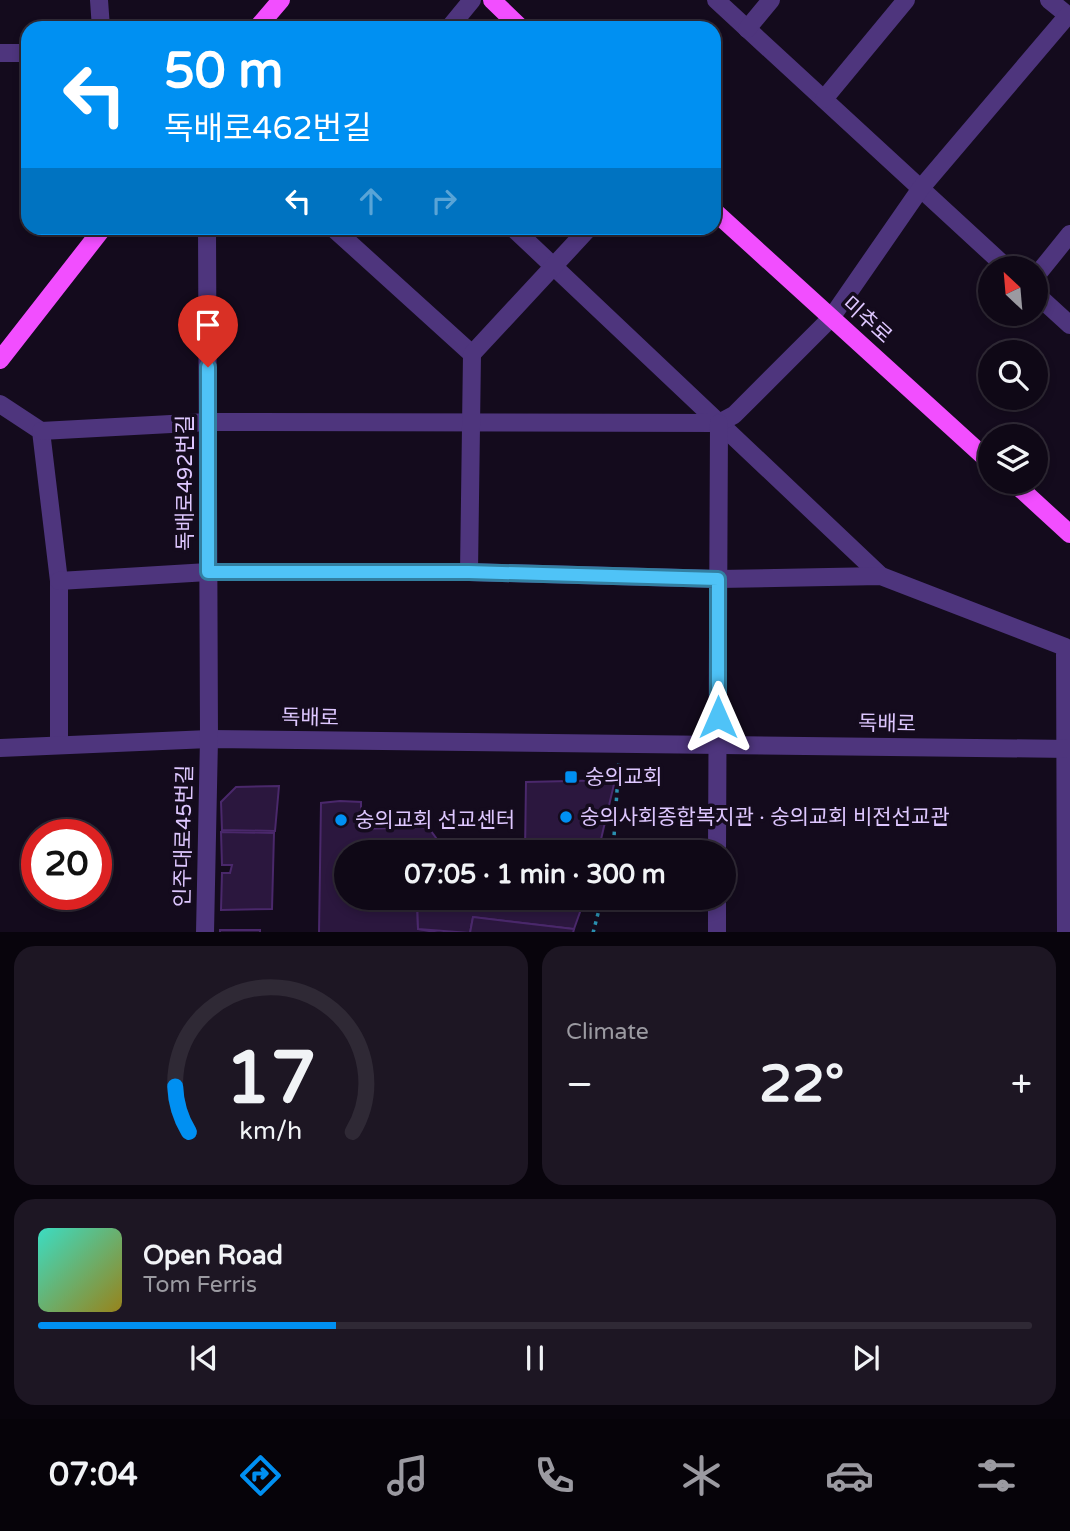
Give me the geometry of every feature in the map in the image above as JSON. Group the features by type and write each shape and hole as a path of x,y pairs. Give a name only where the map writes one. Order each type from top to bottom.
{"main road":[{"path":"263,21 281,0"},
{"path":"492,0 514,21"},
{"name":"미추로","path":"721,217 978,451"},
{"path":"0,360 98,235"},
{"path":"1026,494 1070,534"}],"street":[{"path":"99,0 100,21"},
{"path":"455,21 472,0"},
{"path":"716,0 994,256"},
{"path":"747,29 771,0"},
{"path":"824,99 906,0"},
{"path":"0,404 41,431 208,422 719,423 734,415 831,318 921,188 1069,16 1049,0"},
{"path":"0,53 21,53"},
{"path":"1048,261 1070,234"},
{"name":"독배로492번길","path":"207,235 209,740"},
{"path":"341,235 471,354"},
{"path":"521,235 881,576"},
{"path":"469,572 471,354 582,235"},
{"path":"1048,305 1070,326"},
{"path":"718,840 719,423"},
{"path":"41,431 59,581 59,746"},
{"path":"59,581 208,572 469,572 718,579 881,576 1068,644 1066,932"},
{"name":"독배로","path":"0,748 209,740 1068,748"},
{"name":"인주대로45번길","path":"205,932 209,740"},
{"path":"717,910 717,932"}],"path":[{"path":"614,840 619,744"},
{"path":"593,932 598,910"}],"building":[{"name":"숭의사회종합복지관 · 숭의교회 비전선교관","path":"615,780 601,840 525,840 526,782"},
{"path":"279,786 275,831 222,830 221,802 236,787"},
{"path":"361,802 361,829 428,827 438,840 334,840 334,910 417,910 418,929 434,932 319,932 321,803"},
{"path":"221,832 274,833 272,909 221,910 222,873 230,873 232,865 222,865"},
{"path":"417,910 581,910 574,929 473,917 470,932 418,929"},
{"path":"473,917 574,929 573,932 470,932"},
{"path":"220,930 260,930 260,932"}],"place":[{"name":"숭의교회","path":"571,777"},
{"name":"숭의사회종합복지관 · 숭의교회 비전선교관","path":"566,817"},
{"name":"숭의교회 선교센터","path":"341,820"}],"route":[{"path":"208,367 208,572 469,572 718,579 718,717"}]}
